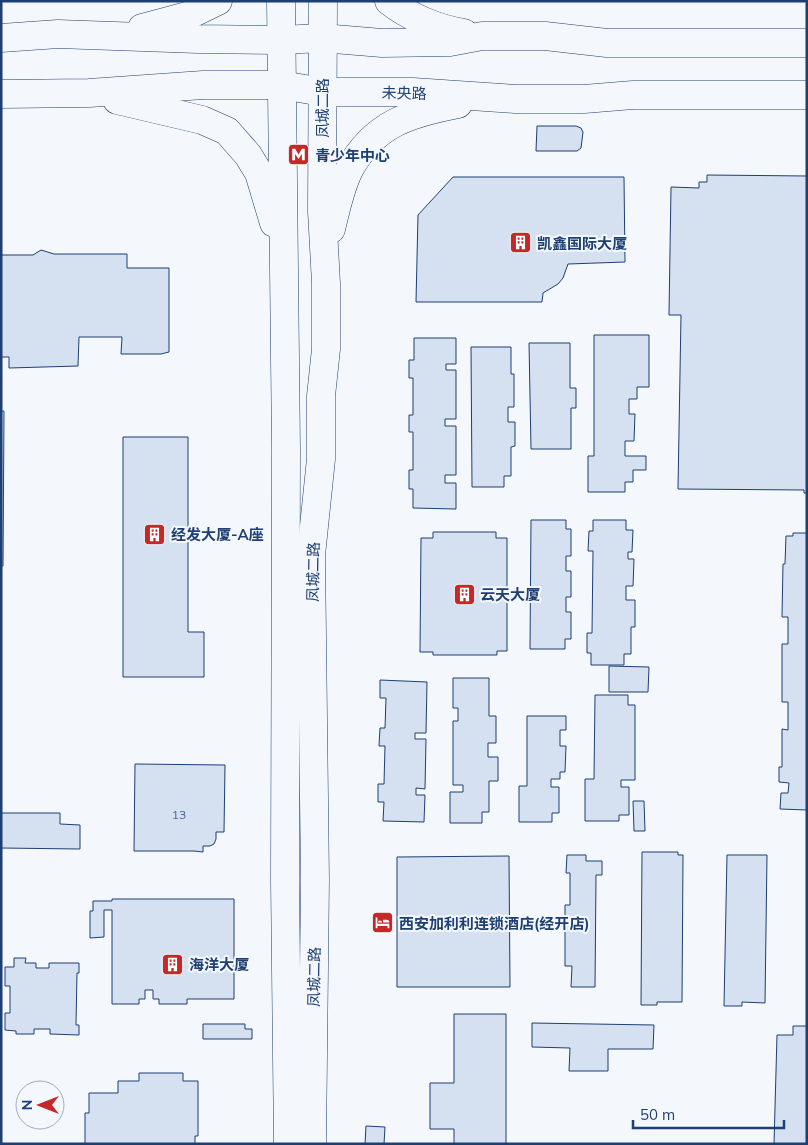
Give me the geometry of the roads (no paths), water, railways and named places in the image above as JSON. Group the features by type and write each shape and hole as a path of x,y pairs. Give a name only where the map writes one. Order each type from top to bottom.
{"main road":[{"path":"112,35 170,21 209,7 218,1"},
{"name":"凤城二路","path":"281,1 288,1144"},
{"name":"凤城二路","path":"312,1144 315,880 311,555 321,459 321,396 326,349 326,283 322,211 323,1"},
{"path":"389,1 413,16 440,28 482,36"},
{"path":"1,38 58,34 198,40 322,38 382,42 450,42 482,36 545,36 607,43 807,43"},
{"name":"未央路","path":"1,94 89,93 203,84 282,85 322,92 413,92 515,99 584,99 633,95 807,95"},
{"path":"89,93 202,120 227,132 248,155 262,181 274,222 284,290"},
{"path":"326,283 331,230 341,193 349,171 358,155 371,141 387,127 403,118 422,111 462,104 515,99"}],"place":[{"name":"青少年中心","path":"299,155"},
{"name":"凯鑫国际大厦","path":"521,243"},
{"name":"经发大厦-A座","path":"155,534"},
{"name":"云天大厦","path":"464,594"},
{"name":"西安加利利连锁酒店(经开店)","path":"383,923"},
{"name":"海洋大厦","path":"173,964"}]}
